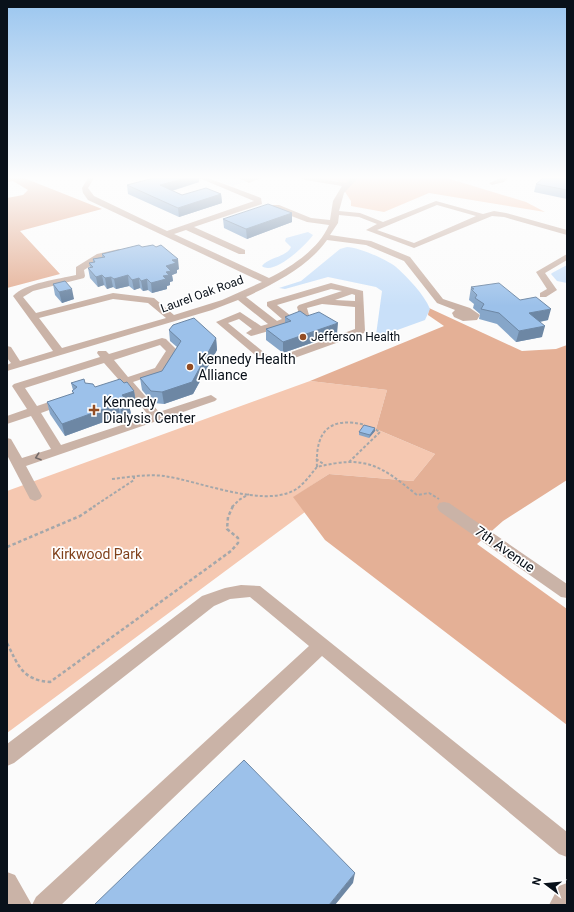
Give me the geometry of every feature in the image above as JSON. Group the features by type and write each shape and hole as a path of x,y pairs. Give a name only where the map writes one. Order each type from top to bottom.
{"street":[{"path":"138,221 269,282"},
{"path":"166,234 206,221"},
{"path":"196,231 228,221"},
{"name":"Laurel Oak Road","path":"12,366 173,319 239,296 269,282 307,256 324,237 334,221"},
{"path":"366,221 381,225"},
{"path":"392,221 370,230 414,246 473,221"},
{"path":"525,221 567,233"},
{"path":"187,227 242,252"},
{"path":"324,237 368,243 407,259 440,301 472,312 474,316"},
{"path":"60,353 18,296 30,289 81,276 79,269 100,256 130,250"},
{"path":"543,295 552,290 540,272 567,257"},
{"path":"258,330 240,315 221,322 271,363 360,331 360,293 331,286 270,304 291,321"},
{"path":"302,307 352,291"},
{"path":"33,317 113,296 151,300 173,319"},
{"path":"239,296 275,324"},
{"path":"240,337 275,324 291,321 304,316 302,307 291,298"},
{"path":"323,300 360,304"},
{"path":"58,450 18,386 162,341 172,350 159,370 99,390"},
{"path":"94,343 157,417"},
{"path":"7,349 12,366"},
{"path":"18,464 211,398"},
{"path":"7,420 72,399"},
{"path":"7,442 35,496"},
{"name":"7th Avenue","path":"444,507 567,592"},
{"path":"7,756 208,601 222,594 238,590 254,591 567,846"},
{"path":"44,905 321,646"},
{"path":"7,883 21,905"},
{"path":"561,905 567,894"}],"path":[{"path":"316,467 316,459 322,436 338,422 363,425 380,432 359,451 349,463"},
{"path":"316,459 325,465"},
{"path":"112,479 134,476 166,476 263,496 291,492 300,486 316,467 349,463 378,466 391,473 417,495 426,492 435,495 444,507"},
{"path":"7,547 80,516 134,480 134,476"},
{"path":"7,643 27,677 37,682 50,682 231,551 238,543 238,538 228,529 227,521 231,508 237,500 249,494"}],"green space":[{"name":"Kirkwood Park","path":"310,381 387,390 376,429 435,454 413,481 329,474 294,497 305,512 7,733 7,491"}],"shaded area":[{"path":"7,221 59,221 20,231 60,274 7,288"},
{"path":"429,308 522,351 556,349 567,345 567,480 503,521 477,544 567,609 567,725 325,540 293,497 329,474 413,481 435,454 376,429 387,390 310,381 444,326 428,315"}],"water":[{"path":"308,232 313,235 297,252 289,258 274,267 267,268 262,266 289,250 291,247 285,241 286,238"},
{"path":"347,247 365,251 392,264 401,271 415,286 430,309 425,320 378,337 376,335 382,291 376,287 328,277 285,289 279,288 301,281 340,249"},
{"path":"567,265 567,283 557,281 551,274"}],"building":[{"path":"227,221 270,221 246,229"},
{"path":"139,245 142,247 153,245 156,247 161,245 178,259 172,260 176,263 166,266 171,271 166,272 169,275 163,276 166,279 151,283 147,279 141,281 139,278 132,280 128,275 114,279 111,277 105,278 102,275 96,277 88,268 93,267 89,263 95,262 93,259 105,257 102,254"},
{"path":"65,281 72,289 59,292 53,284"},
{"path":"499,283 520,300 536,297 551,309 529,313 545,326 519,331 499,313 481,309 484,304 475,298 477,295 471,287"},
{"path":"300,311 307,316 319,312 338,323 283,342 266,329 291,321 285,317"},
{"name":"Kennedy Health Alliance","path":"194,318 216,338 192,382 162,392 151,391 140,378 162,371 181,341 169,330 173,325"},
{"path":"84,379 85,383 93,384 95,387 120,379 124,383 127,382 134,391 122,395 128,402 120,405 118,404 62,424 47,402 74,393 72,391 77,387 71,383"},
{"path":"364,425 375,428 370,435 359,432"},
{"path":"244,760 355,873 329,905 94,905"}],"place":[{"name":"Jefferson Health","path":"303,337"},
{"name":"Kennedy Health Alliance","path":"190,367"},
{"name":"Kennedy Dialysis Center","path":"94,410"}]}
